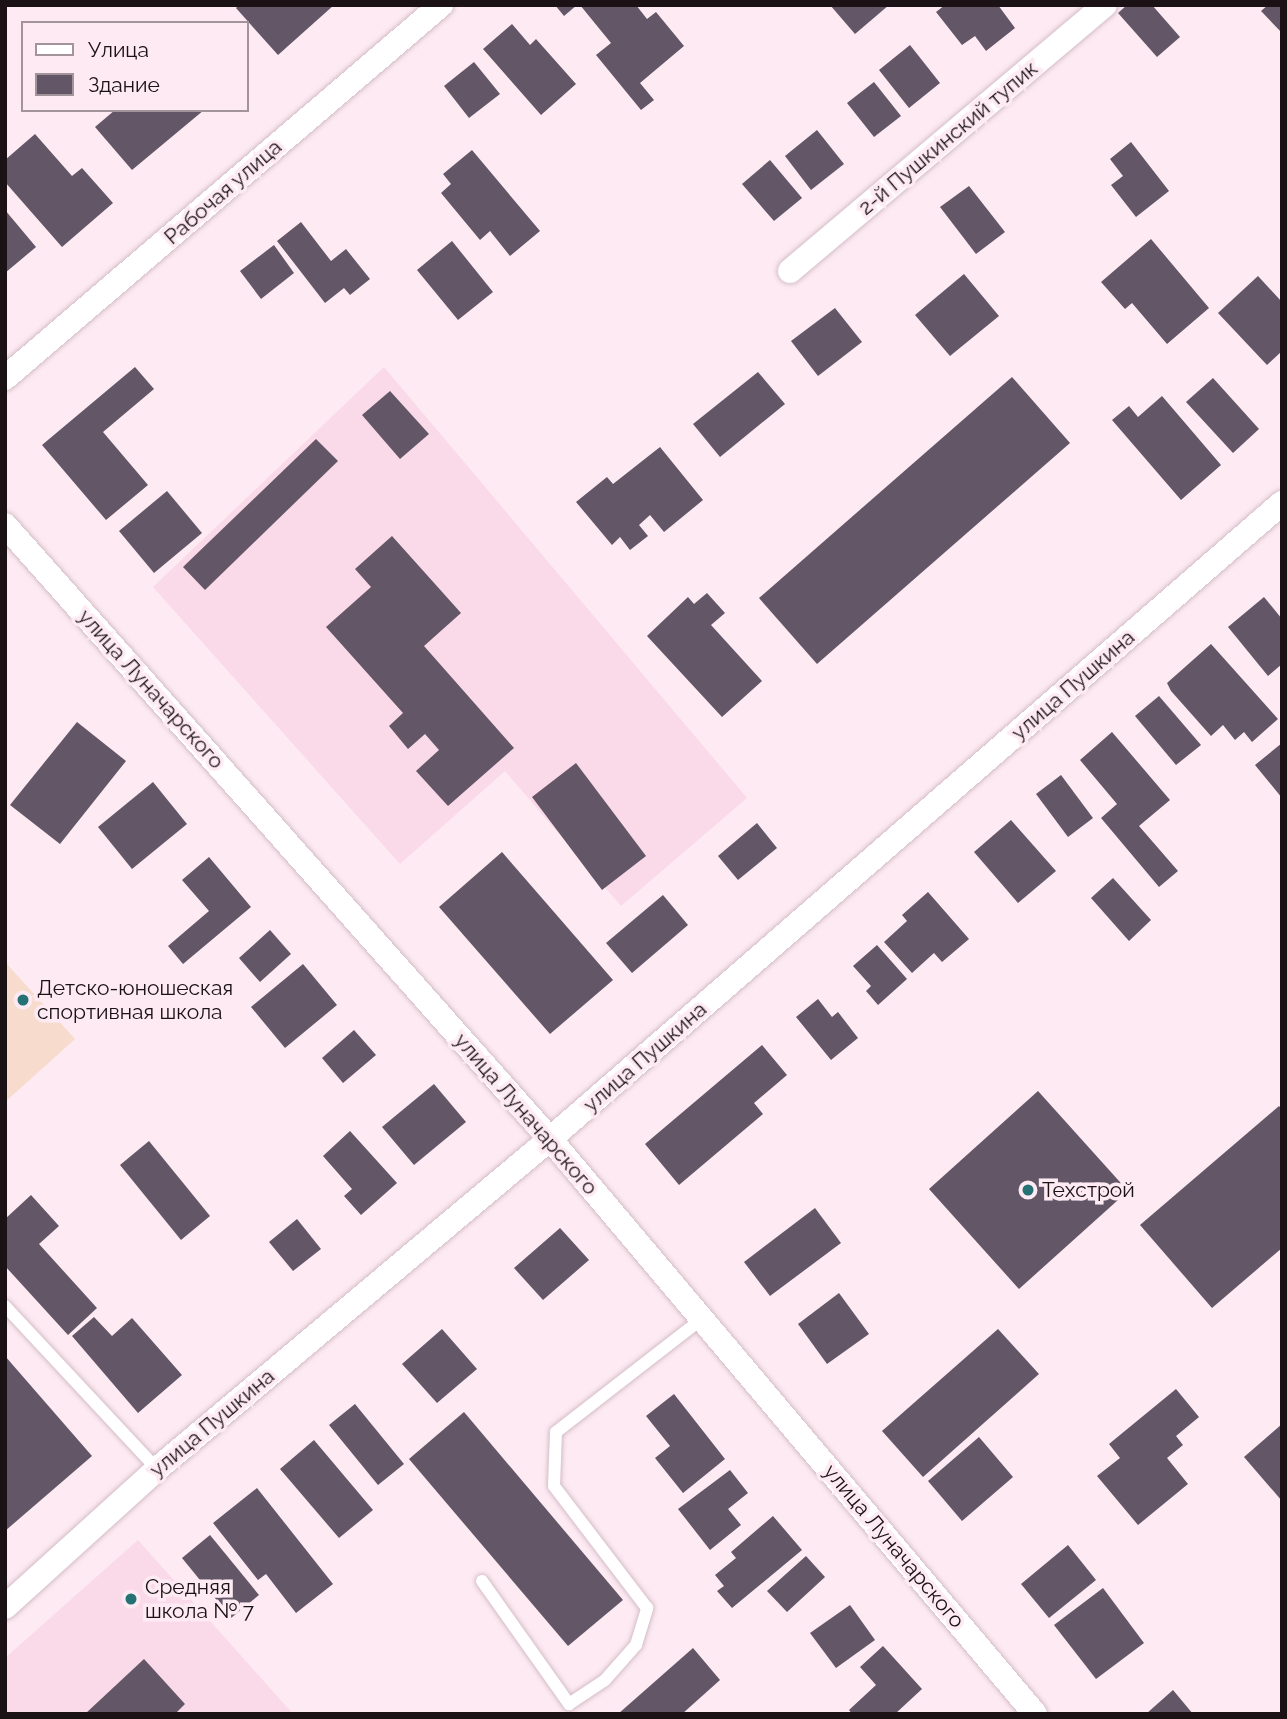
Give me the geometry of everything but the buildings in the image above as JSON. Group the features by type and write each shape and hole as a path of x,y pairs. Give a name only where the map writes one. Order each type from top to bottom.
{"street":[{"name":"Рабочая улица","path":"5,378 441,5"},
{"name":"2-й Пушкинский тупик","path":"790,271 1105,5"},
{"name":"улица Пушкина","path":"5,1607 157,1469 550,1139 1282,503"},
{"name":"улица Луначарского","path":"5,525 550,1139 1035,1714"}],"lane":[{"path":"5,1306 157,1469"},
{"path":"482,1581 569,1704 605,1680 636,1645 647,1608 554,1486 556,1432 703,1318"}],"shaded area":[{"path":"384,367 747,798 621,906 505,771 400,864 153,587"},
{"name":"Детско-юношеская спортивная школа","path":"5,962 75,1039 5,1102"},
{"name":"Средняя школа № 7","path":"138,1540 293,1714 5,1714 5,1658"}],"place":[{"name":"Детско-юношеская спортивная школа","path":"23,1000"},
{"name":"Техстрой","path":"1028,1190"},
{"name":"Средняя школа № 7","path":"131,1599"}]}
